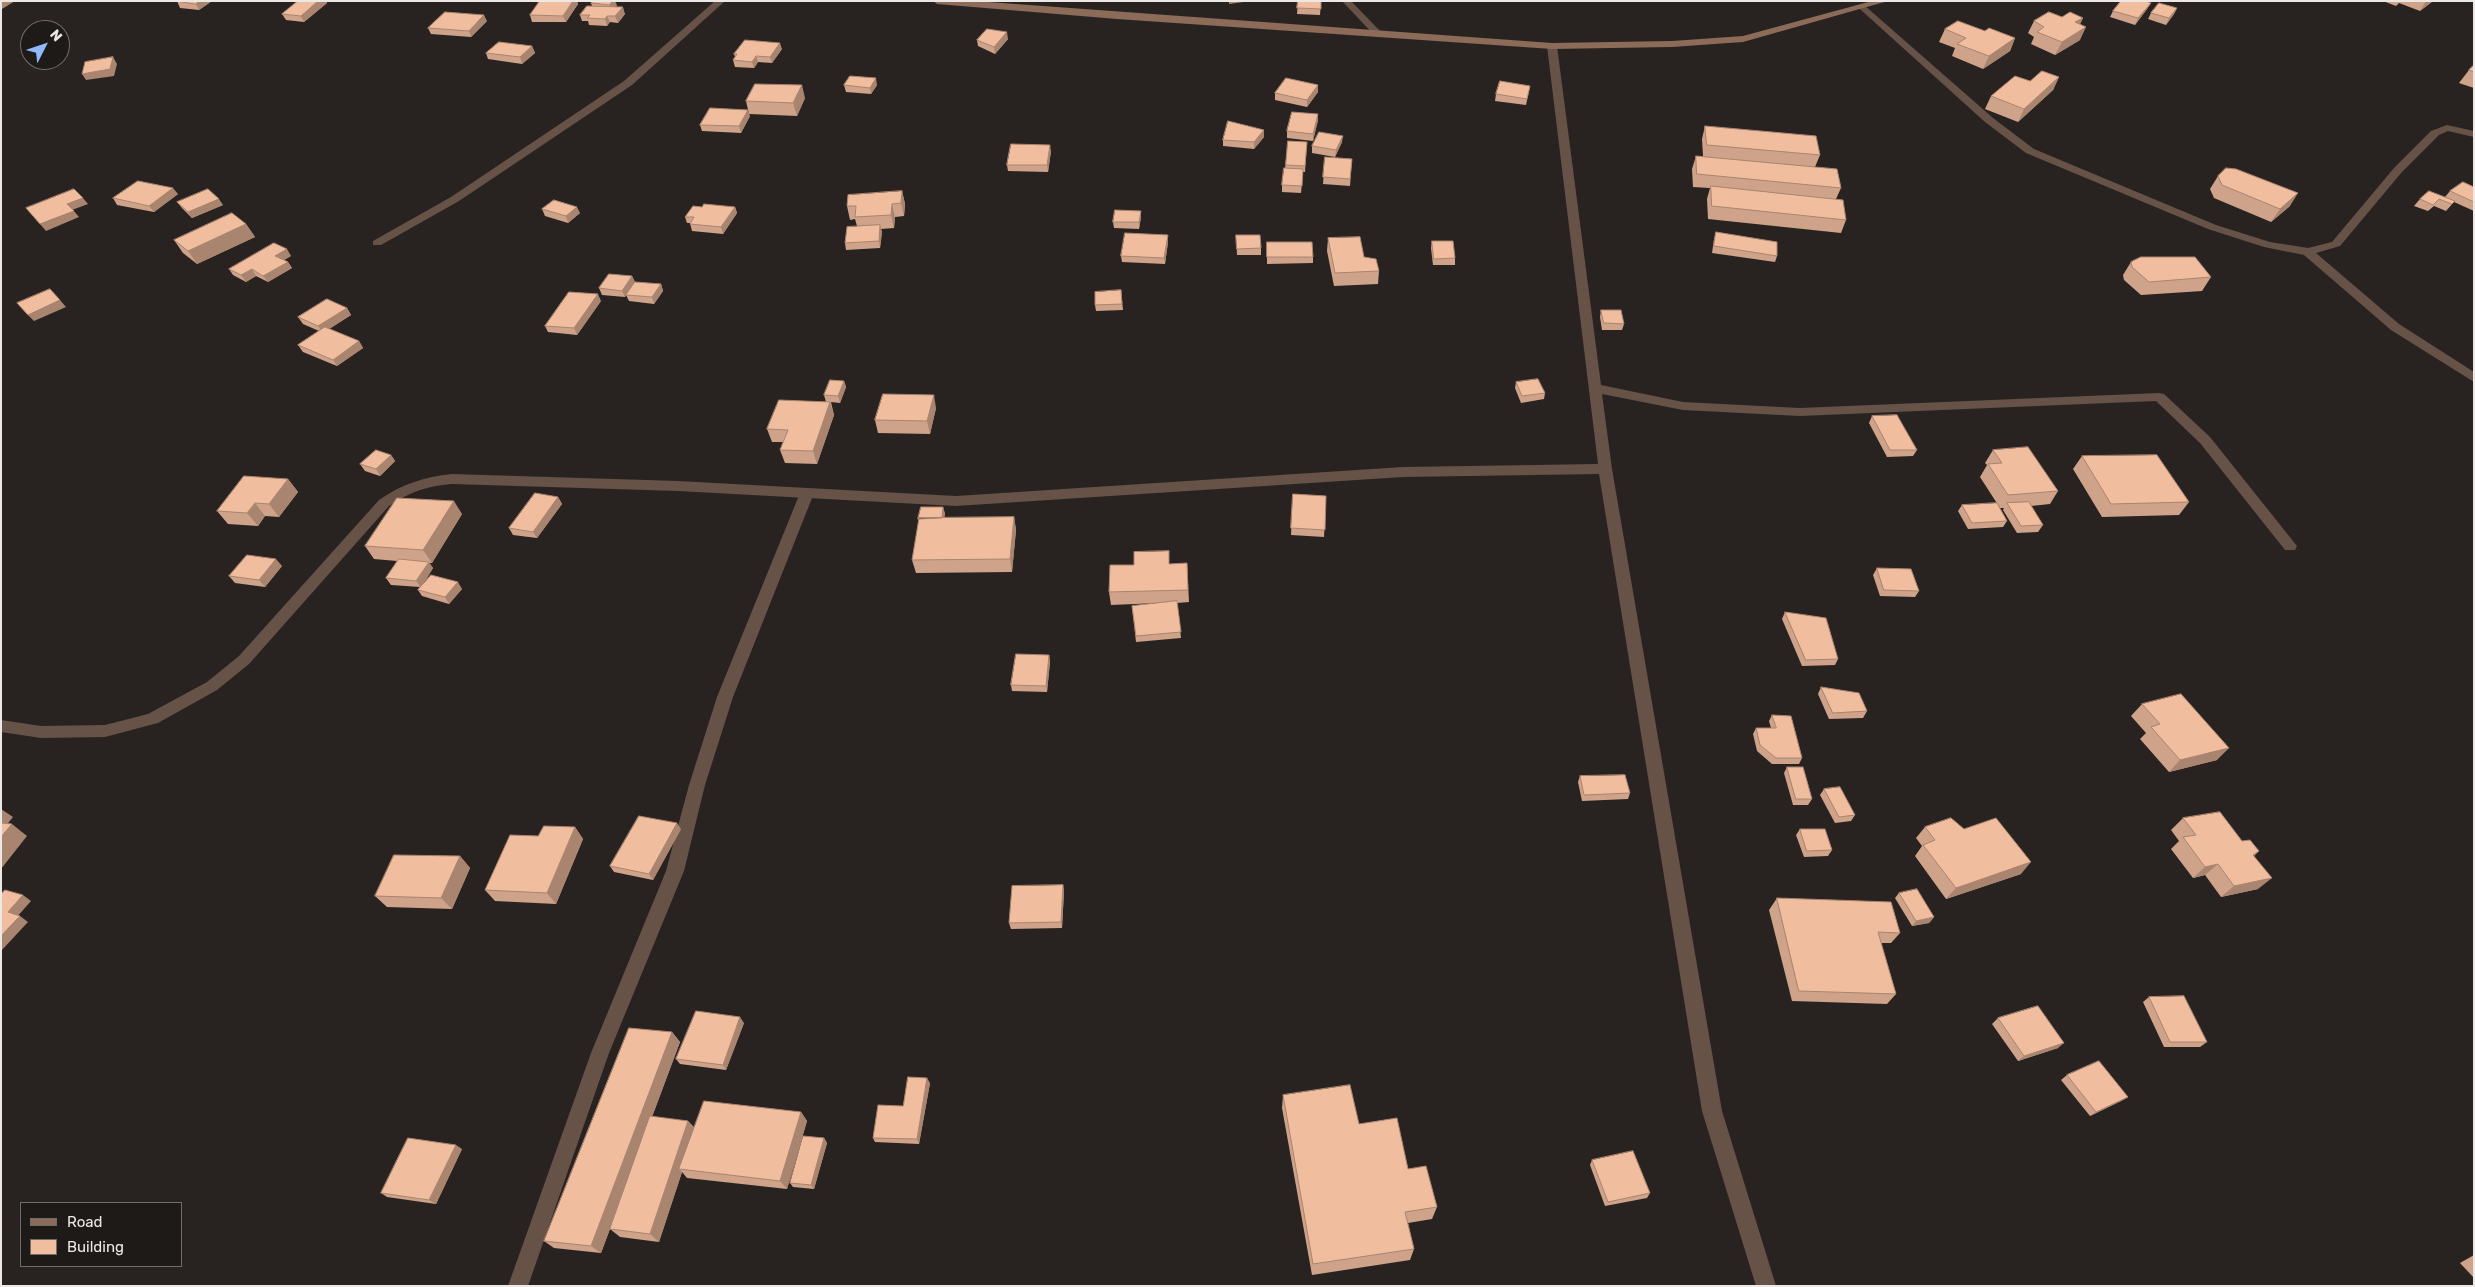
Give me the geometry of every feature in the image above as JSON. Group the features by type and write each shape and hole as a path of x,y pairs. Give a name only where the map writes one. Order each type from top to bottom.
{"street":[{"path":"377,243 455,199 628,83 721,1"},
{"path":"937,1 1117,16 1552,46 1672,44 1743,38 1864,8 1884,1"},
{"path":"1346,1 1378,34"},
{"path":"1864,8 1975,108 2030,150 2212,227 2268,245 2308,252 2336,244 2398,170 2435,132 2447,128 2474,134"},
{"path":"1552,46 1605,468 1712,1111 1766,1286"},
{"path":"2308,252 2395,327 2474,378"},
{"path":"1595,388 1683,406 1800,412 2160,396 2204,440 2290,546"},
{"path":"1,726 41,732 105,731 152,719 212,686 244,660 384,503 405,488 427,481 472,480 807,493 956,501 1403,472 1605,468"},
{"path":"518,1286 600,1053 675,871 697,785 725,697 807,493"}],"building":[{"path":"177,1 199,1 196,4"},
{"path":"298,1 318,1 301,16 282,14"},
{"path":"540,1 573,1 563,16 530,15"},
{"path":"593,1 612,1 610,5 591,3"},
{"path":"1298,1 1321,1 1321,9 1297,8"},
{"path":"2121,1 2146,1 2151,3 2138,18 2113,11"},
{"path":"2159,3 2177,8 2169,18 2151,13"},
{"path":"587,6 623,7 615,16 607,16 605,19 587,18 590,15 580,15"},
{"path":"445,12 484,15 469,31 428,28"},
{"path":"2049,12 2062,17 2070,12 2083,18 2075,22 2086,27 2062,42 2037,32 2044,27 2034,21"},
{"path":"1958,21 1985,31 1989,28 2015,38 1989,56 1957,44 1966,38 1945,29"},
{"path":"987,29 1007,32 994,47 977,40"},
{"path":"745,40 780,43 770,57 756,56 752,62 733,60 737,54 734,54"},
{"path":"499,42 532,46 520,57 486,53"},
{"path":"113,57 110,69 82,74 85,62"},
{"path":"2474,65 2474,72 2469,70"},
{"path":"2042,71 2059,77 2024,109 1991,96 2015,76 2030,81"},
{"path":"850,76 876,78 870,88 844,85"},
{"path":"1286,78 1318,85 1307,100 1275,93"},
{"path":"1500,81 1530,86 1527,99 1496,94"},
{"path":"755,84 802,85 793,103 746,101"},
{"path":"710,108 748,110 739,126 700,125"},
{"path":"1292,112 1318,114 1313,134 1287,131"},
{"path":"1228,121 1264,130 1254,142 1223,140"},
{"path":"1705,126 1816,136 1820,155 1707,145"},
{"path":"1319,132 1343,136 1336,150 1312,146"},
{"path":"1288,141 1307,142 1305,166 1286,165"},
{"path":"1011,144 1050,145 1047,165 1007,165"},
{"path":"1696,156 1837,169 1841,188 1697,174"},
{"path":"1325,157 1352,159 1350,179 1323,177"},
{"path":"1284,168 1303,169 1302,186 1282,185"},
{"path":"2226,168 2236,169 2298,193 2280,209 2222,185 2218,176"},
{"path":"138,181 173,188 149,206 113,198"},
{"path":"2463,182 2474,187 2474,202 2450,191"},
{"path":"1711,186 1843,200 1846,220 1712,206"},
{"path":"74,189 83,198 67,204 74,211 40,224 26,208"},
{"path":"208,189 219,199 188,212 177,202"},
{"path":"902,191 901,203 892,204 891,215 855,217 856,206 847,206 848,195"},
{"path":"2429,191 2455,201 2452,204 2439,199 2433,205 2420,199"},
{"path":"554,200 577,207 566,216 542,209"},
{"path":"704,204 735,207 721,227 690,224 694,217 685,217 693,206 702,207"},
{"path":"1115,210 1141,211 1139,222 1113,222"},
{"path":"232,213 246,224 188,251 174,240"},
{"path":"880,225 879,241 845,243 847,227"},
{"path":"1716,232 1777,242 1777,256 1714,246"},
{"path":"1125,233 1168,235 1164,258 1121,256"},
{"path":"1236,235 1260,235 1261,248 1237,249"},
{"path":"1360,237 1364,257 1376,259 1379,271 1335,273 1328,238"},
{"path":"1432,241 1453,241 1455,258 1434,259"},
{"path":"1267,242 1312,242 1313,257 1267,257"},
{"path":"274,243 287,249 275,256 288,262 263,276 252,269 241,275 229,269"},
{"path":"2141,257 2195,257 2211,277 2149,282 2132,267 2131,262"},
{"path":"609,274 632,276 622,291 599,288"},
{"path":"635,282 661,284 652,297 626,295"},
{"path":"50,289 60,300 28,315 17,303"},
{"path":"1121,290 1122,304 1095,305 1095,292"},
{"path":"569,292 598,294 574,328 545,326"},
{"path":"327,299 347,308 318,326 298,317"},
{"path":"1601,310 1621,310 1624,324 1604,323"},
{"path":"325,327 359,341 333,360 298,345"},
{"path":"1538,379 1545,393 1522,396 1516,382"},
{"path":"830,380 844,381 838,396 824,395"},
{"path":"883,394 934,395 927,421 875,420"},
{"path":"779,400 830,402 813,451 780,450 788,430 767,429"},
{"path":"1897,415 1917,450 1890,450 1872,416"},
{"path":"2028,447 2058,491 2008,495 1988,464 2002,463 1993,450"},
{"path":"376,450 391,455 376,469 360,464"},
{"path":"2157,455 2189,502 2111,504 2082,456"},
{"path":"244,476 288,479 269,504 255,503 247,513 217,511"},
{"path":"535,493 558,497 533,532 509,528"},
{"path":"1293,494 1326,496 1325,530 1291,528"},
{"path":"397,498 454,501 423,550 365,546"},
{"path":"2029,502 2043,525 2021,526 2007,503"},
{"path":"1997,503 2007,521 1972,523 1962,505"},
{"path":"921,507 943,507 942,518 918,519"},
{"path":"1014,517 1010,559 912,560 919,518"},
{"path":"1169,551 1169,564 1187,563 1188,590 1109,592 1110,565 1134,565 1134,552"},
{"path":"247,555 276,559 259,580 229,576"},
{"path":"399,559 429,562 416,581 386,578"},
{"path":"1877,568 1911,569 1919,591 1884,590"},
{"path":"431,575 458,582 445,597 418,590"},
{"path":"1177,601 1181,632 1136,636 1132,606"},
{"path":"1785,612 1826,618 1838,659 1806,660"},
{"path":"1016,654 1049,655 1046,686 1011,685"},
{"path":"1821,687 1859,693 1867,711 1833,713"},
{"path":"2181,694 2229,748 2180,760 2151,727 2160,724 2142,704"},
{"path":"1772,715 1791,716 1802,758 1776,758 1760,745 1756,728 1776,728"},
{"path":"1787,767 1803,767 1812,799 1796,799"},
{"path":"1625,775 1630,793 1584,795 1580,776"},
{"path":"1840,787 1855,815 1839,817 1824,789"},
{"path":"2220,812 2242,841 2250,840 2259,851 2253,855 2272,878 2234,886 2218,864 2205,867 2183,837 2196,835 2183,818"},
{"path":"639,816 677,823 649,874 610,866"},
{"path":"1951,818 1964,829 1996,818 2031,862 1956,888 1923,845 1935,840 1925,827"},
{"path":"1,823 12,824 1,837"},
{"path":"544,826 575,827 547,893 485,890 510,835 538,836"},
{"path":"1800,829 1825,829 1832,850 1807,851"},
{"path":"394,855 460,856 441,898 375,896"},
{"path":"1063,885 1061,922 1009,923 1012,886"},
{"path":"1917,889 1934,917 1916,921 1899,893"},
{"path":"5,890 23,895 8,912 20,916 1,936 1,894"},
{"path":"1777,898 1891,902 1900,933 1878,932 1896,994 1799,991"},
{"path":"2184,996 2207,1042 2170,1042 2149,997"},
{"path":"2038,1006 2064,1043 2024,1056 1998,1018"},
{"path":"696,1011 740,1017 723,1065 676,1059"},
{"path":"629,1028 672,1032 591,1246 544,1241"},
{"path":"2099,1061 2128,1097 2096,1112 2067,1075"},
{"path":"908,1077 927,1078 917,1139 873,1138 878,1105 903,1106"},
{"path":"1350,1085 1359,1124 1397,1118 1408,1169 1426,1166 1437,1207 1405,1212 1414,1249 1313,1264 1283,1095"},
{"path":"704,1101 801,1112 780,1181 679,1169"},
{"path":"650,1116 688,1121 650,1234 610,1229"},
{"path":"803,1136 824,1138 811,1185 790,1183"},
{"path":"408,1138 456,1145 429,1200 381,1193"},
{"path":"1633,1151 1650,1193 1608,1202 1592,1160"}]}
